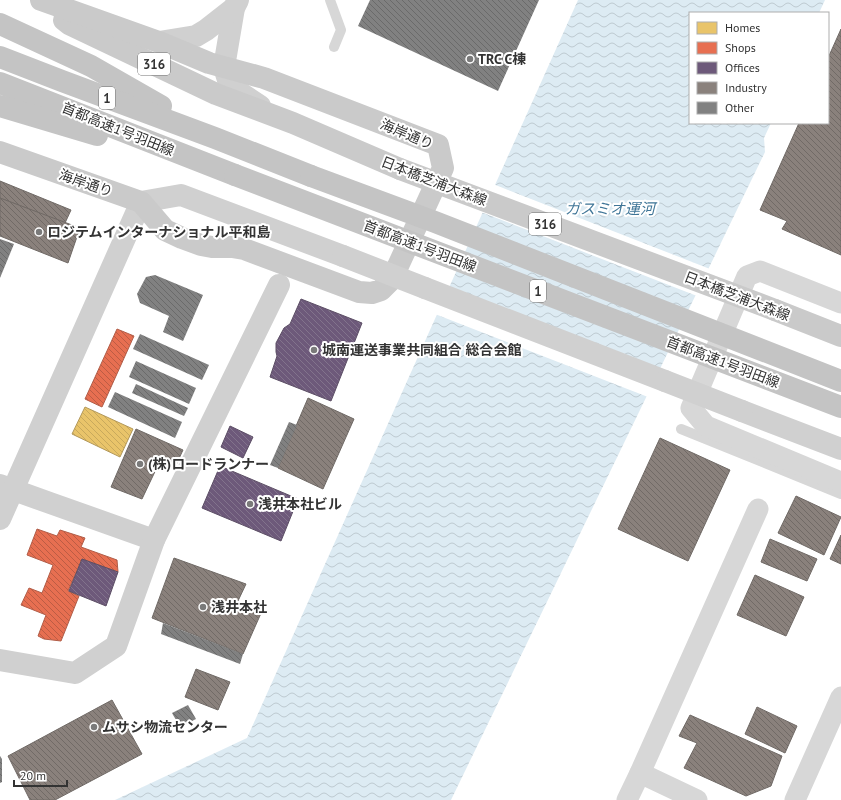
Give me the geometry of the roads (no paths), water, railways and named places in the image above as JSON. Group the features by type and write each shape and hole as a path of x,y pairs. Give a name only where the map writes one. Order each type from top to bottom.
{"highway":[{"path":"0,24 91,66 215,138"},
{"name":"首都高速1号羽田線","path":"0,57 449,228 841,381"},
{"name":"首都高速1号羽田線","path":"0,83 204,165 235,175 841,407"},
{"path":"0,106 204,165"}],"main road":[{"name":"海岸通り","path":"0,152 141,202 165,230 182,238 212,247 232,247 244,249 360,292 372,293 381,290 392,279 443,168 438,144 264,78 209,63 159,42 41,0"},
{"name":"日本橋芝浦大森線","path":"41,0 69,24 216,94 275,116 400,169 841,336"}],"street":[{"path":"159,42 196,36 206,30 236,4"},
{"path":"236,4 224,67 228,80 236,90 275,116"},
{"path":"0,519 6,487 141,202 181,195 343,256 841,450"},
{"path":"841,303 760,271 747,276 691,408 706,426 841,482"},
{"path":"0,660 75,673 116,646 154,540 279,285"},
{"path":"6,487 154,540"},
{"path":"626,800 640,773 758,509"},
{"path":"795,800 841,697"},
{"path":"640,773 697,800"}],"lane":[{"path":"330,0 341,30 334,47"},
{"path":"681,429 841,494"}],"water":[{"name":"ガスミオ運河","path":"578,0 825,0 819,12 689,12 689,124 771,124 764,138 765,152 451,800 115,800 247,738"}],"place":[{"name":"TRC C棟","path":"470,59"},
{"name":"ロジテムインターナショナル平和島","path":"39,232"},
{"name":"城南運送事業共同組合 総合会館","path":"314,350"},
{"name":"(株)ロードランナー","path":"140,464"},
{"name":"浅井本社ビル","path":"250,504"},
{"name":"浅井本社","path":"203,607"},
{"name":"ムサシ物流センター","path":"94,727"}]}
